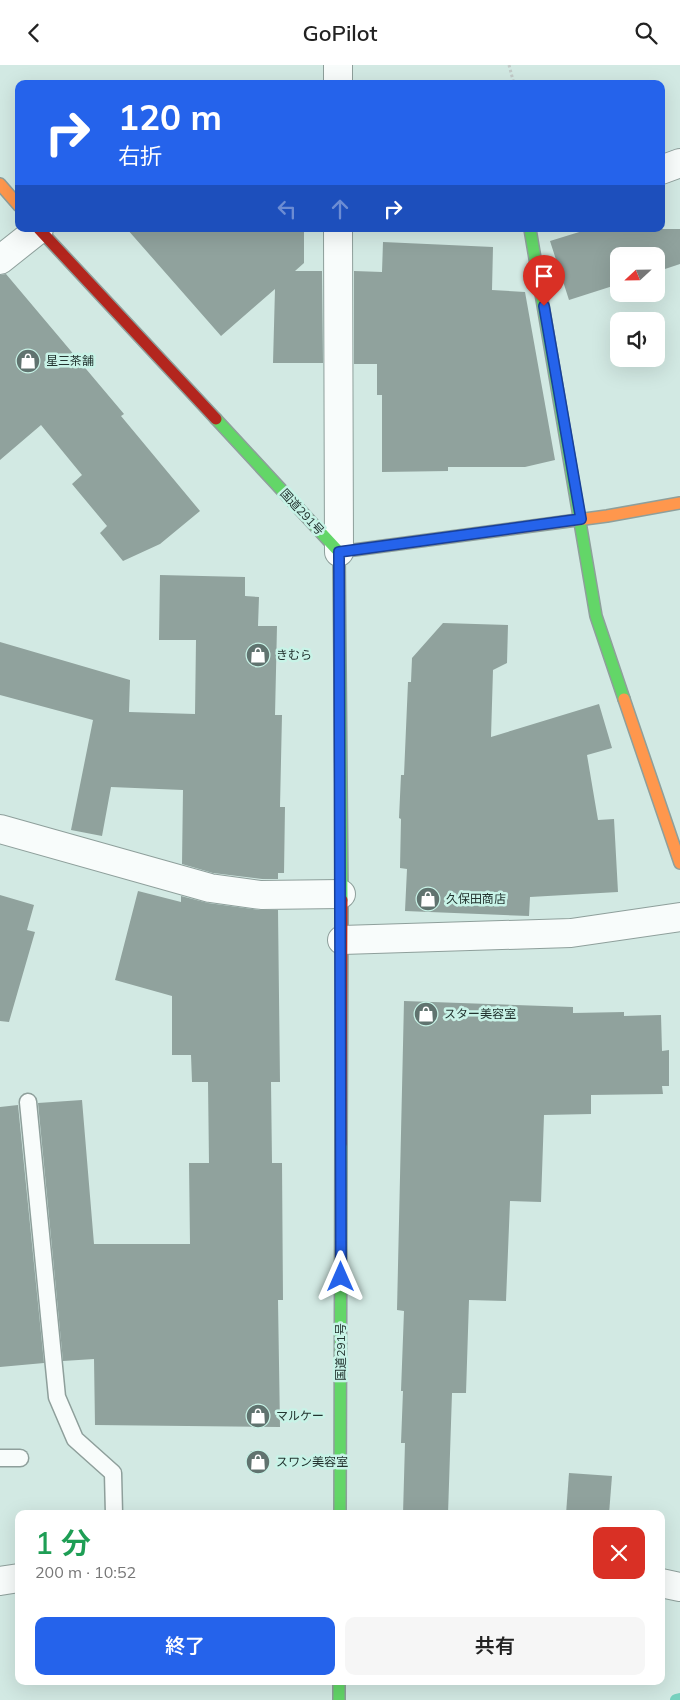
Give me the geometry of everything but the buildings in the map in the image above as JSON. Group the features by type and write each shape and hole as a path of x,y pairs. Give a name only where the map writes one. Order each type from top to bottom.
{"main road":[{"path":"0,184 15,201"},
{"name":"国道291号","path":"42,232 339,552 342,941 340,1510"},
{"path":"531,232 581,519 596,616 680,863"},
{"path":"339,552 581,519 680,503"},
{"path":"339,1685 339,1700"}],"street":[{"path":"338,65 338,80"},
{"path":"665,169 680,163"},
{"path":"0,260 35,232"},
{"path":"338,232 339,552"},
{"path":"0,829 210,888 261,895 341,894"},
{"path":"342,941 571,933 680,917"},
{"path":"0,1581 15,1579"},
{"path":"665,1584 680,1587"}],"lane":[{"path":"28,1101 57,1397 75,1439 112,1473 114,1510"},
{"path":"0,1458 20,1458"}],"path":[{"path":"508,65 513,80"}],"waterway":[{"path":"676,1700 680,1699"}],"traffic: fast":[{"path":"531,232 596,616 624,699"},
{"path":"216,419 339,552 342,900"},
{"path":"340,1510 341,1144"},
{"path":"339,1685 339,1700"}],"traffic: slow":[{"path":"0,184 15,201"},
{"path":"339,552 607,516 680,503"},
{"path":"624,699 680,863"}],"traffic: jam":[{"path":"42,232 216,419"},
{"path":"341,1144 342,900"}],"place":[{"name":"星三茶舗","path":"28,361"},
{"name":"きむら","path":"258,655"},
{"name":"久保田商店","path":"428,899"},
{"name":"スター美容室","path":"426,1014"},
{"name":"マルケー","path":"258,1416"},
{"name":"スワン美容室","path":"258,1462"}],"route":[{"path":"341,1277 342,941 339,552 581,519 544,306"}]}
